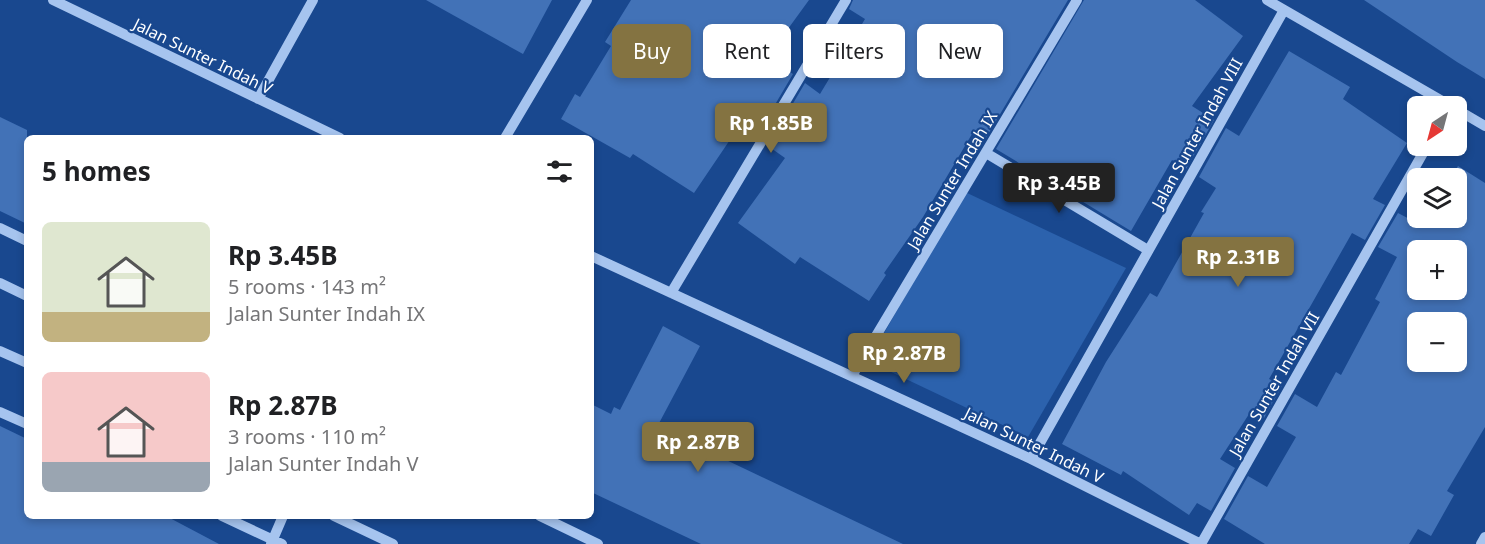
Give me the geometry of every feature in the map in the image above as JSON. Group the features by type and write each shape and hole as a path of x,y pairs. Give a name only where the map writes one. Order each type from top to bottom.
{"street":[{"name":"Jalan Sunter Indah V","path":"53,0 334,135"},
{"path":"258,99 313,0"},
{"path":"507,135 586,0"},
{"path":"671,293 846,0"},
{"name":"Jalan Sunter Indah IX","path":"852,376 1077,0"},
{"path":"1267,0 1433,96"},
{"name":"Jalan Sunter Indah VIII","path":"1031,459 1284,10"},
{"path":"1467,116 1485,126"},
{"path":"986,153 1148,250"},
{"name":"Jalan Sunter Indah VII","path":"1201,544 1421,156"},
{"path":"0,228 24,240"},
{"name":"Jalan Sunter Indah V","path":"594,257 1031,459 1201,544"},
{"path":"0,283 24,295"},
{"path":"0,351 24,362"},
{"path":"0,412 24,423"},
{"path":"228,519 275,543 282,519"},
{"path":"340,519 393,544"},
{"path":"546,519 598,544"},
{"path":"1481,544 1485,537"}],"shaded area":[{"path":"965,192 1126,268 1028,437 868,361"}],"building":[{"path":"426,0 552,0 523,54"},
{"path":"631,0 809,0 791,25 703,24 703,78 791,78 756,137 740,125 694,193 633,154 630,158 594,138 594,135 589,135 561,119 575,94 580,97 611,46 605,42 612,31 612,78 691,78 691,24 616,24"},
{"path":"853,0 1068,0 984,141 972,134 923,217 884,273 886,275 869,301 800,257 795,264 738,223 785,158 768,146 805,83 820,94 830,78 905,78 905,24 862,24 865,19 849,9"},
{"path":"1084,0 1195,0 1243,36 1192,106 1214,120 1186,169 1172,160 1131,231 996,149"},
{"path":"1364,0 1485,0 1485,79 1457,62"},
{"path":"1289,51 1350,87 1343,99 1407,143 1373,199 1385,205 1365,240 1352,233 1269,379 1282,386 1264,418 1251,411 1220,459 1235,468 1211,511 1197,503 1189,515 1123,471 1121,475 1062,444 1106,362 1150,293 1157,297 1204,213 1201,212 1216,188 1199,177 1226,128 1239,136"},
{"path":"0,117 27,130 27,135 24,135 24,223 0,211"},
{"path":"1467,172 1485,183 1485,427 1447,491 1454,495 1431,536 1418,529 1409,544 1265,544 1224,519 1248,476 1267,487 1296,437 1277,426 1295,394 1317,407 1336,372 1341,375 1380,302 1375,299 1397,257 1378,247 1398,213 1407,218 1407,228 1467,228"},
{"path":"663,326 700,346 657,427 903,544 701,544 594,493 594,406 611,414 614,407 620,410"},
{"path":"0,426 24,438 24,519 172,519 219,544 0,544"}]}
